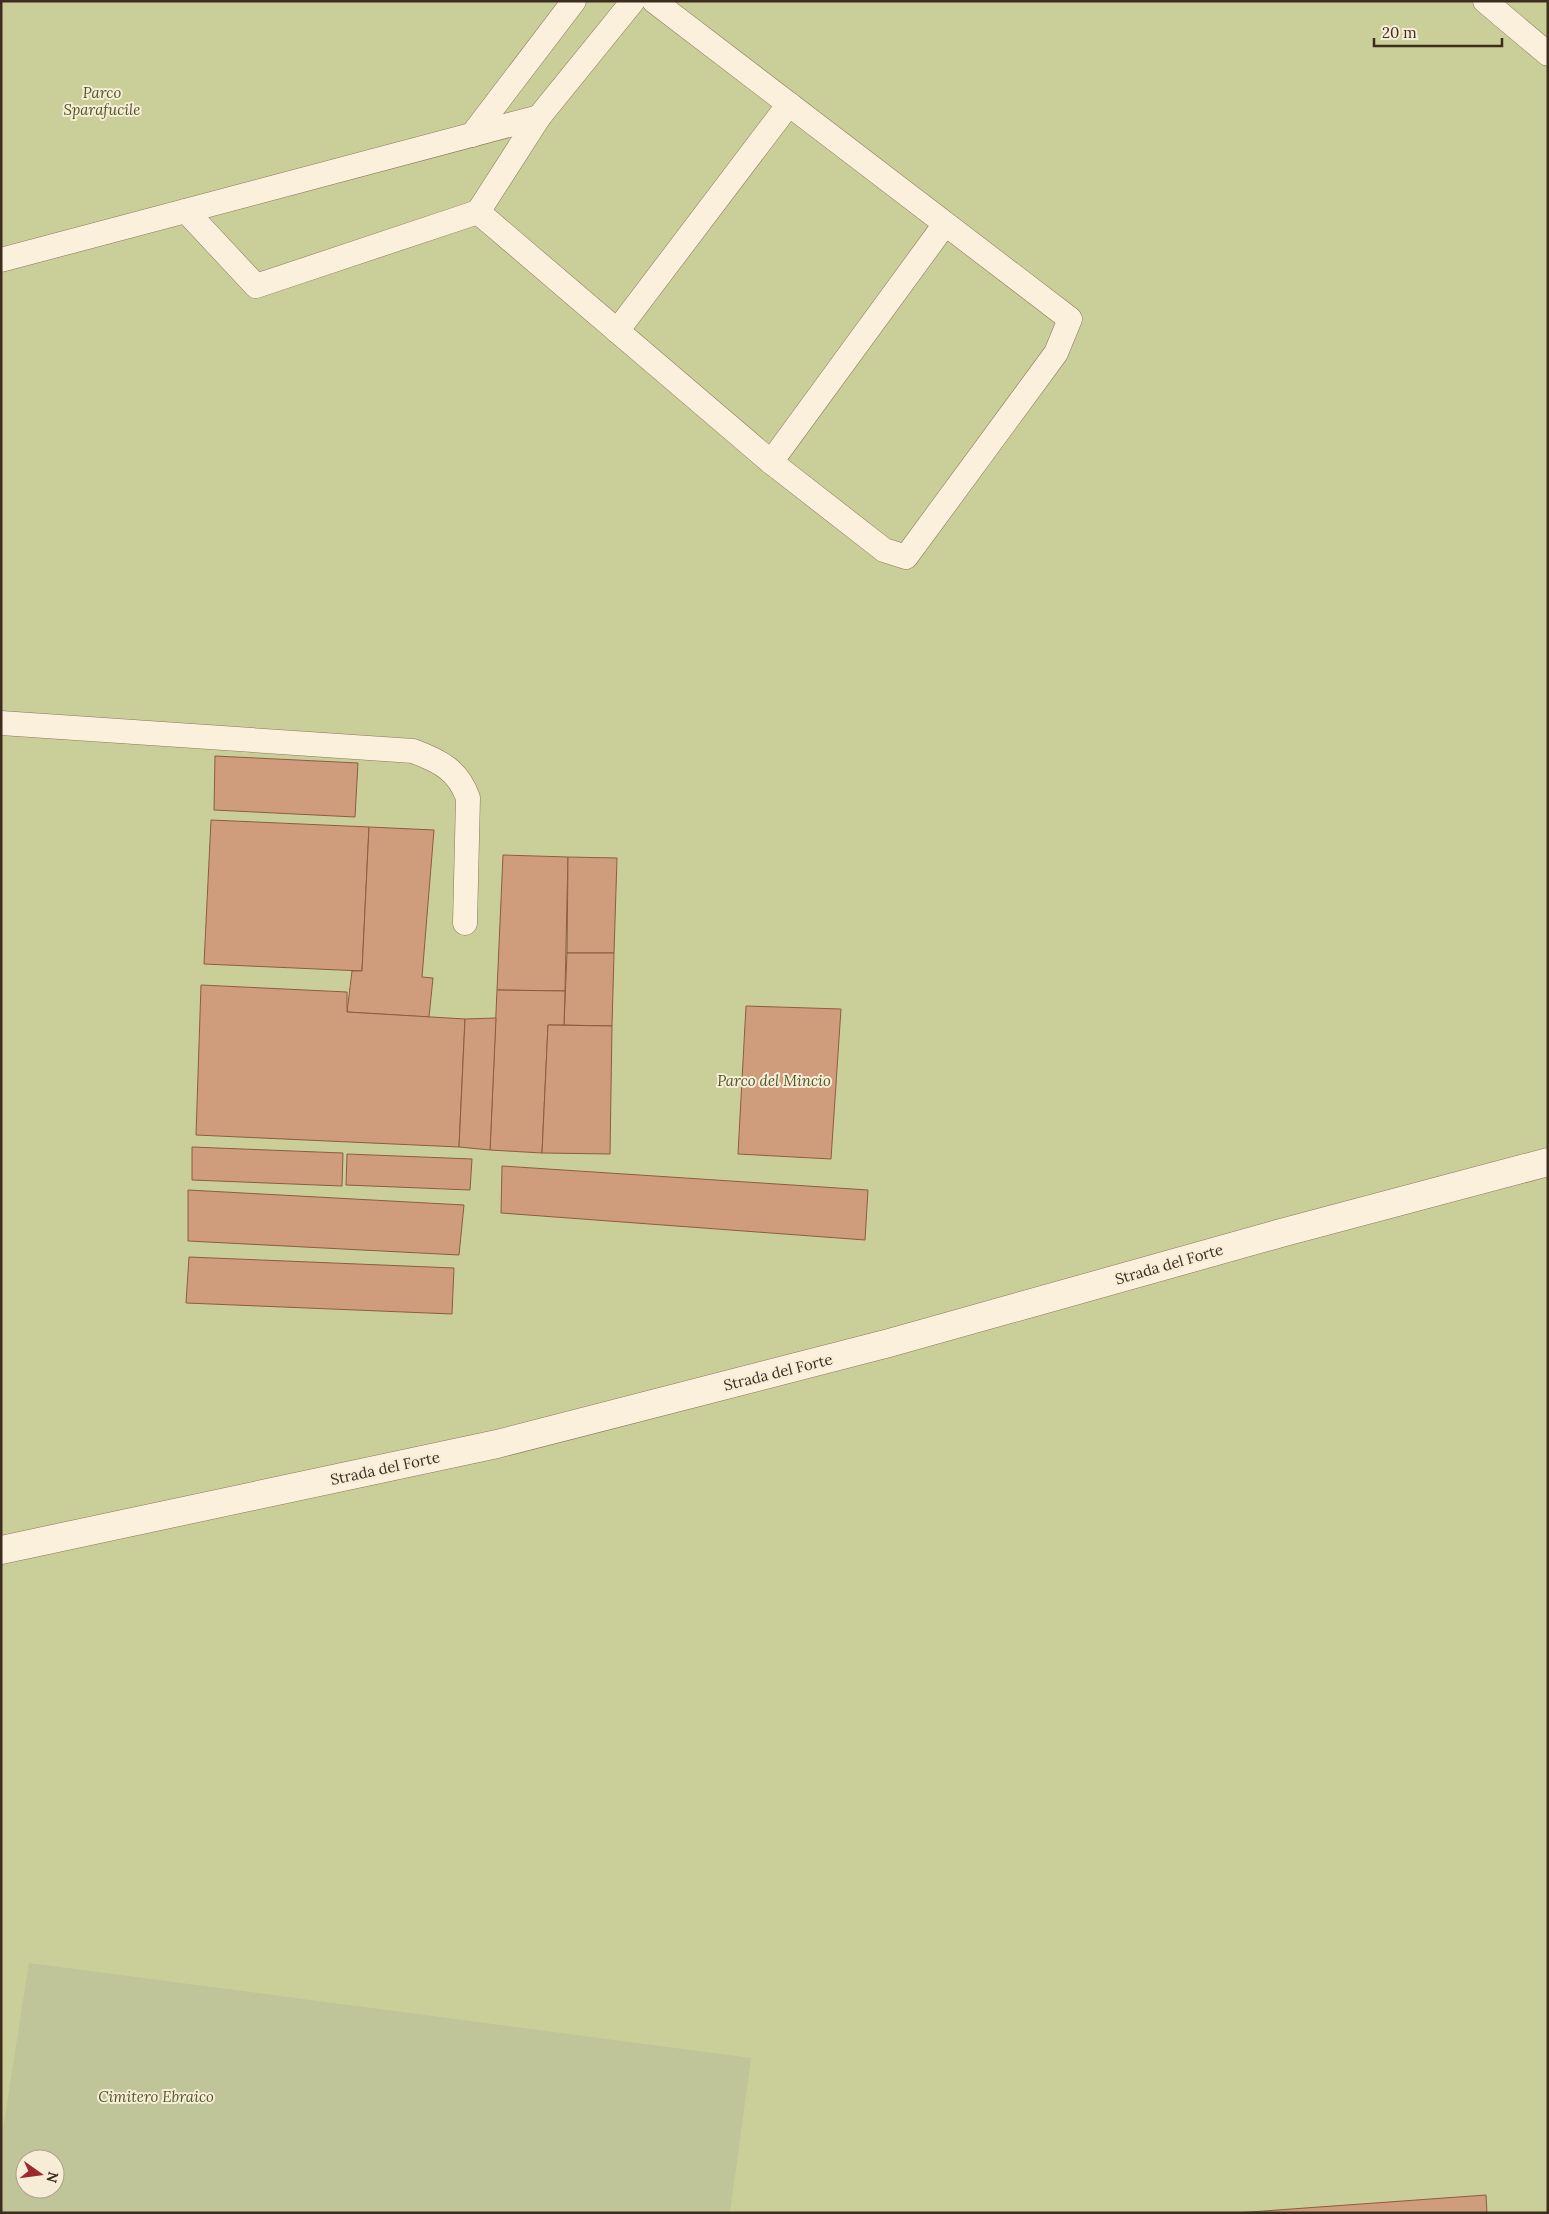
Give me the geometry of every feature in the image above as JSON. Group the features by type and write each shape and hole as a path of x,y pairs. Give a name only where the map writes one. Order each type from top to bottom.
{"street":[{"name":"Strada del Forte","path":"1,1550 497,1444 889,1343 1281,1233 1548,1162"}],"lane":[{"path":"472,135 574,1"},
{"path":"186,211 256,286 478,212 539,117 633,1"},
{"path":"478,212 771,462 884,550 906,557 1051,361 1070,319 654,1"},
{"path":"1485,1 1548,54"},
{"path":"617,331 789,104"},
{"path":"1,260 539,117"},
{"path":"771,462 945,224"},
{"path":"1,723 413,751 426,756 462,780 468,798 465,923"}],"green space":[{"name":"Parco del Mincio","path":"1,1 1548,1 1548,2213 1,2213"},
{"name":"Cimitero Ebraico","path":"29,1963 751,2058 730,2213 1,2213 1,2141"}],"building":[{"path":"215,756 358,763 355,817 214,810"},
{"path":"211,820 369,827 362,971 204,964"},
{"path":"369,827 434,830 422,977 433,978 429,1017 347,1012 352,971 362,971"},
{"path":"503,855 568,857 565,991 497,990"},
{"path":"568,857 617,858 614,953 567,953"},
{"path":"567,953 614,953 612,1026 564,1025"},
{"path":"201,985 347,992 347,1012 465,1019 459,1147 196,1135"},
{"path":"497,990 565,991 564,1025 548,1025 542,1153 490,1150"},
{"path":"746,1006 841,1009 831,1159 738,1154"},
{"path":"496,1018 490,1150 459,1147 465,1019"},
{"path":"548,1025 612,1026 610,1154 542,1153"},
{"path":"192,1147 343,1153 342,1186 192,1180"},
{"path":"347,1154 472,1159 470,1190 346,1185"},
{"path":"502,1166 868,1190 865,1240 501,1213"},
{"path":"188,1190 464,1205 459,1255 188,1241"},
{"path":"189,1257 454,1268 452,1314 186,1303"},
{"path":"1486,2195 1487,2213 1236,2213"}],"park label":[{"name":"Parco Sparafucile","path":"102,100"}]}
